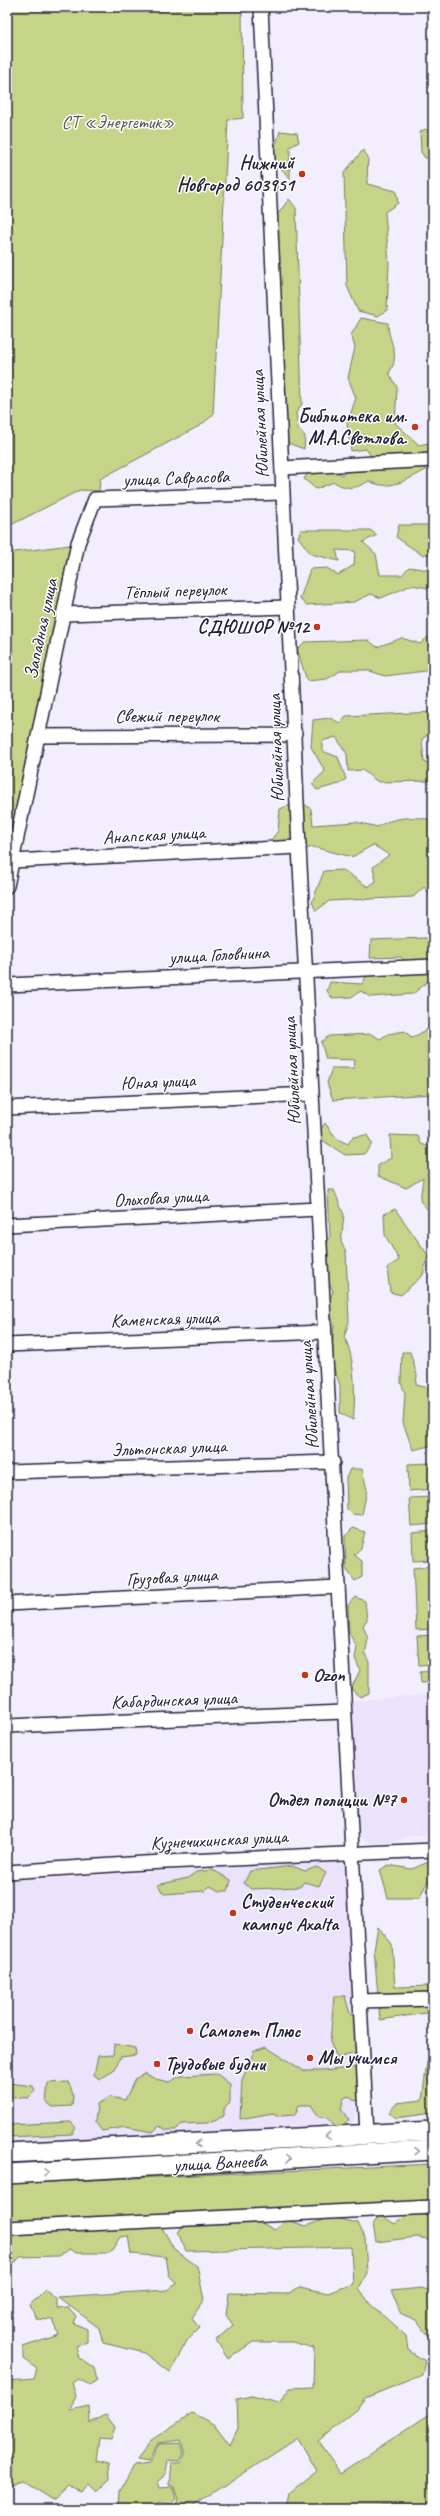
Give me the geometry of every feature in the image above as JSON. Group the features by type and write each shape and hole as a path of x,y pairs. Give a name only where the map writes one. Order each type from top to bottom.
{"main road":[{"name":"улица Ванеева","path":"7,2153 433,2131"},
{"name":"улица Ванеева","path":"7,2174 433,2150"}],"street":[{"name":"Юбилейная улица","path":"261,7 282,493 295,733 311,1094 324,1332 333,1462 350,1853 367,2134"},
{"path":"282,468 433,460"},
{"name":"улица Саврасова","path":"95,499 282,493"},
{"name":"Западная улица","path":"7,886 78,543 95,499"},
{"name":"Тёплый переулок","path":"63,614 288,607"},
{"name":"Свежий переулок","path":"39,736 285,735 295,733"},
{"name":"Анапская улица","path":"12,861 299,847"},
{"name":"улица Головнина","path":"7,985 433,966"},
{"name":"Юная улица","path":"7,1108 311,1094"},
{"name":"Ольховая улица","path":"7,1225 318,1210"},
{"name":"Каменская улица","path":"7,1345 324,1332"},
{"name":"Эльтонская улица","path":"7,1472 333,1462"},
{"name":"Грузовая улица","path":"7,1604 338,1587"},
{"name":"Кабардинская улица","path":"7,1726 343,1712"},
{"name":"Кузнечихинская улица","path":"7,1872 350,1853 433,1850"},
{"path":"359,2001 433,1998"},
{"path":"7,2228 433,2207"}],"shaded area":[{"path":"433,1694 433,1834 410,1836 389,1843 370,1843 362,1839 359,1832 350,1701"},
{"path":"335,1861 342,1864 346,1871 355,2055 356,2113 352,2124 344,2126 7,2143 7,1881"}],"green space":[{"name":"СТ «Энергетик»","path":"7,7 242,7 243,118 228,120 213,415 201,425 100,479 99,491 80,490 7,527"},
{"path":"425,129 433,134 433,157 425,158 421,152 420,132"},
{"path":"280,131 297,133 299,142 290,147 290,179 272,157"},
{"path":"363,150 368,157 367,184 396,191 398,203 385,212 389,264 387,310 378,316 358,311 347,286 344,173"},
{"path":"289,199 296,208 302,404 296,413 298,428 305,436 304,449 288,443 277,342 275,218"},
{"path":"361,318 388,323 394,354 393,366 389,373 397,387 395,423 419,445 433,442 433,454 425,464 426,470 398,483 384,485 369,481 352,488 339,485 334,482 316,489 304,479 314,464 323,463 342,475 359,461 374,460 366,449 351,451 347,424 356,398 348,378 355,347 351,335"},
{"path":"399,525 433,525 433,553 422,555 396,537"},
{"path":"301,530 370,530 377,535 363,542 376,554 380,575 402,575 409,567 429,570 433,574 433,589 412,585 381,598 371,594 354,602 307,605 300,599 310,569 327,568 338,575 354,565 355,551 336,550 339,561 311,554 298,537"},
{"path":"70,545 7,852 7,553"},
{"path":"428,637 433,637 433,670 385,676 367,670 342,670 327,679 307,681 297,649 305,642 368,640 377,647 402,638 420,644"},
{"path":"433,712 433,731 422,739 424,762 433,764 433,781 378,782 362,770 348,771 347,754 336,737 322,741 322,751 338,757 346,779 339,784 317,790 312,784 325,771 311,747 313,720 330,718 340,723 346,716"},
{"path":"300,801 311,809 313,825 356,822 378,827 390,821 405,818 420,818 433,821 433,898 424,887 413,897 329,901 316,911 312,902 324,871 343,870 368,887 376,881 373,867 389,855 373,845 352,857 313,847 294,852 271,840 278,831 280,809"},
{"path":"427,938 433,940 433,958 430,959 429,969 433,968 433,985 428,981 413,994 370,997 361,991 351,997 332,998 327,991 330,982 362,984 373,964 409,964 401,957 370,958 371,940"},
{"path":"433,1029 433,1094 333,1100 327,1083 332,1068 354,1068 355,1060 326,1059 321,1042 329,1036 371,1034 380,1039 388,1034 405,1031 412,1038 426,1030"},
{"path":"325,1123 337,1139 348,1144 353,1137 367,1135 372,1144 364,1154 345,1155 316,1136"},
{"path":"390,1135 418,1136 421,1144 433,1148 433,1215 420,1201 423,1178 406,1188 378,1176 378,1165 391,1158"},
{"path":"328,1190 334,1190 344,1215 341,1242 346,1252 349,1322 344,1337 348,1345 354,1377 353,1420 340,1413 340,1385 331,1360 334,1326 328,1305 333,1291 325,1274 323,1255 330,1236"},
{"path":"395,1209 428,1255 423,1275 401,1295 390,1292 387,1268 399,1260 385,1235 384,1214"},
{"path":"402,1352 410,1352 417,1375 416,1385 433,1389 433,1407 430,1410 433,1413 433,1445 413,1450 403,1423 405,1393 401,1383"},
{"path":"433,1463 433,1489 409,1491 408,1464"},
{"path":"350,1469 362,1469 367,1490 362,1515 352,1514 347,1509 346,1478"},
{"path":"433,1497 433,1524 411,1526 409,1498"},
{"path":"353,1528 365,1532 361,1548 354,1555 362,1561 362,1577 355,1581 346,1569 345,1536"},
{"path":"433,1531 433,1560 413,1561 412,1533"},
{"path":"431,1566 433,1629 416,1630 413,1568"},
{"path":"355,1597 365,1601 367,1620 363,1625 368,1639 365,1654 369,1662 369,1693 360,1697 351,1689 360,1670 355,1658 357,1647 349,1633 348,1605"},
{"path":"433,1635 433,1664 419,1665 417,1636"},
{"path":"433,1671 433,1682 421,1683 420,1672"},
{"path":"433,1860 433,1883 428,1881 419,1898 388,1898 380,1870 388,1865 412,1869"},
{"path":"292,1866 305,1871 317,1867 326,1873 319,1886 304,1882 300,1887 251,1889 244,1883 250,1871"},
{"path":"213,1870 231,1880 228,1891 220,1891 210,1886 205,1891 164,1894 157,1885 188,1878 196,1872"},
{"path":"378,1927 392,1944 395,1987 433,1986 433,2012 380,2020 374,1949"},
{"path":"334,1996 345,1996 350,2014 358,2018 360,2052 337,2058 330,2042"},
{"path":"114,2044 135,2048 136,2055 120,2057 115,2070 100,2079 94,2075 98,2056 113,2055"},
{"path":"266,2047 304,2071 323,2071 358,2067 359,2101 353,2100 349,2096 344,2098 341,2109 349,2120 339,2128 332,2123 329,2118 319,2117 311,2105 299,2105 295,2115 281,2116 273,2113 240,2119 242,2080 254,2051"},
{"path":"427,2062 433,2062 433,2113 396,2118 389,2112 397,2103 422,2100"},
{"path":"145,2073 155,2079 169,2082 181,2076 217,2074 230,2084 230,2102 224,2108 224,2116 207,2123 182,2124 177,2130 167,2130 159,2126 153,2132 125,2127 102,2131 95,2122 97,2104 110,2097 125,2100 135,2079"},
{"path":"69,2082 73,2095 72,2106 53,2107 46,2102 48,2083"},
{"path":"7,2084 33,2086 35,2091 28,2098 7,2097"},
{"path":"71,2122 76,2128 72,2134 7,2137 7,2125"},
{"path":"433,2164 433,2201 7,2221 7,2184"},
{"path":"412,2212 433,2217 433,2240 417,2237 376,2242 373,2224 380,2215 395,2224"},
{"path":"330,2217 358,2223 365,2238 367,2273 359,2288 370,2304 406,2336 408,2350 425,2361 422,2375 365,2398 354,2412 318,2441 340,2473 433,2412 433,2509 399,2509 383,2505 374,2509 286,2509 289,2493 317,2471 298,2438 189,2509 175,2509 178,2499 174,2486 169,2485 171,2463 180,2463 185,2455 181,2440 158,2443 148,2462 137,2460 150,2441 192,2413 215,2425 230,2445 238,2428 237,2399 251,2396 279,2403 290,2388 313,2387 314,2348 292,2342 253,2342 228,2359 216,2340 233,2325 226,2315 229,2293 287,2294 300,2287 328,2293 353,2284 351,2247 186,2251 178,2233 185,2222 254,2219 275,2230 287,2220 306,2226"},
{"path":"160,2224 174,2249 197,2266 204,2300 192,2318 199,2328 188,2339 170,2372 145,2353 103,2343 99,2328 58,2297 167,2290 177,2284 169,2275 166,2257 131,2254 128,2236 120,2237 110,2253 76,2253 69,2249 58,2256 20,2257 7,2272 7,2227"},
{"path":"422,2288 433,2292 433,2343 416,2320 402,2314 391,2291"},
{"path":"45,2290 57,2300 57,2308 68,2307 76,2316 73,2323 87,2329 87,2342 76,2346 79,2358 94,2368 97,2380 90,2385 78,2379 72,2383 76,2396 70,2410 89,2406 90,2423 106,2415 115,2427 111,2439 99,2438 96,2461 109,2464 110,2479 96,2491 88,2483 80,2491 68,2486 53,2500 23,2481 7,2485 7,2424 12,2414 7,2410 7,2381 34,2379 37,2369 23,2359 23,2347 59,2335 53,2320 36,2319 30,2305"},
{"path":"180,2443 183,2454 179,2461 167,2460 165,2475 158,2481 160,2488 173,2487 176,2499 170,2505 158,2502 155,2509 119,2509 120,2490 134,2466 149,2464 159,2444"}],"place":[{"name":"Нижний Новгород 603951","path":"302,174"},
{"name":"Библиотека им. М.А.Светлова.","path":"415,427"},
{"name":"СДЮШОР №12","path":"317,627"},
{"name":"Ozon","path":"305,1675"},
{"name":"Отдел полиции №7","path":"404,1800"},
{"name":"Студенческий кампус Axalta","path":"233,1913"},
{"name":"Самолет Плюс","path":"190,2031"},
{"name":"Мы учимся","path":"310,2058"},
{"name":"Трудовые будни","path":"157,2064"}]}
